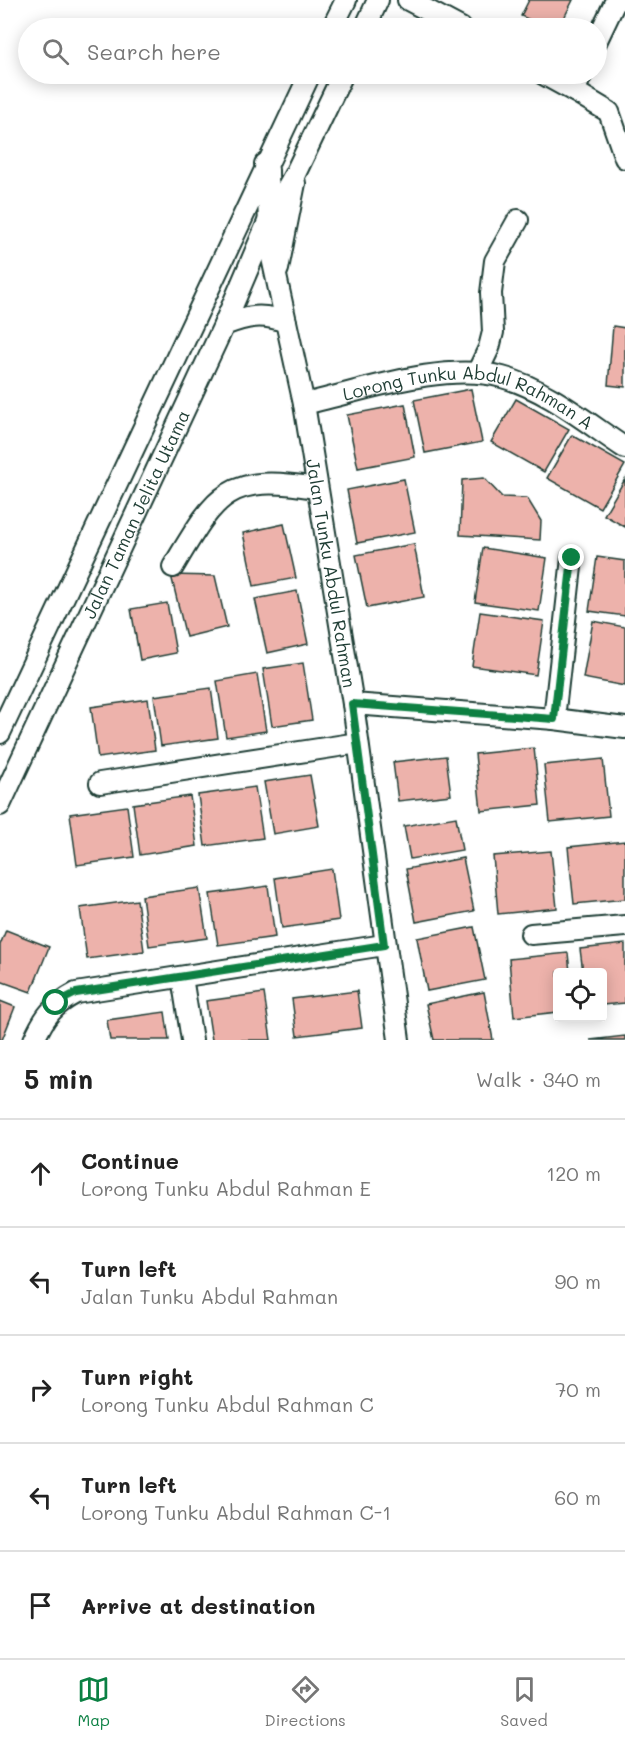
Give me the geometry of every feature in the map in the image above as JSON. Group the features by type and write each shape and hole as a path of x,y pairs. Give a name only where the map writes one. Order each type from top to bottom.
{"street":[{"path":"337,18 346,0"},
{"path":"370,18 378,0"},
{"path":"408,0 441,18"},
{"path":"607,20 616,0"},
{"path":"265,164 305,84"},
{"path":"272,215 296,172 338,84"},
{"path":"580,84 609,112 625,158"},
{"name":"Jalan Tunku Abdul Rahman","path":"265,164 272,215 269,244 304,404 315,488 358,743 384,945 399,1040"},
{"name":"Jalan Taman Jelita Utama","path":"0,734 265,164"},
{"path":"277,274 296,172"},
{"name":"Jalan Taman Jelita Utama","path":"0,805 224,325 272,215"},
{"path":"478,371 489,348 493,332 491,293 495,261 518,220"},
{"path":"224,325 249,315 271,317 286,322"},
{"name":"Lorong Tunku Abdul Rahman A","path":"304,404 443,372 478,371 504,377 533,390 625,448"},
{"path":"173,567 204,514 229,494 250,484 277,482 315,488"},
{"path":"554,719 572,558"},
{"path":"352,704 554,719 625,728"},
{"path":"100,783 358,743"},
{"path":"531,934 625,926"},
{"path":"34,1040 44,1018 56,1003 76,993 384,945"},
{"path":"182,977 192,1040"}],"building":[{"path":"529,0 573,0 564,18 521,16"},
{"path":"613,326 625,328 625,387 608,385"},
{"path":"471,389 482,442 425,453 414,400"},
{"path":"516,399 569,429 544,472 491,442"},
{"path":"405,404 415,457 358,468 347,415"},
{"path":"572,435 625,465 600,508 547,478"},
{"path":"484,478 502,497 527,498 541,521 540,540 460,535 462,480"},
{"path":"404,479 415,532 357,543 347,490"},
{"path":"625,479 625,527 604,515"},
{"path":"284,524 296,578 254,586 243,533"},
{"path":"414,544 424,597 367,608 356,555"},
{"path":"483,548 547,558 539,611 475,602"},
{"path":"597,557 625,561 625,616 589,611"},
{"path":"171,575 215,576 227,627 186,637"},
{"path":"297,591 308,644 267,653 255,599"},
{"path":"167,603 176,653 140,660 131,609"},
{"path":"480,612 544,621 536,675 472,666"},
{"path":"593,621 625,627 625,686 583,678"},
{"path":"303,663 312,720 272,726 263,669"},
{"path":"257,674 266,731 226,737 217,681"},
{"path":"211,688 218,738 161,746 154,696"},
{"path":"148,699 155,750 98,758 91,707"},
{"path":"534,748 540,805 481,811 475,754"},
{"path":"446,756 451,795 398,801 393,762"},
{"path":"603,759 609,816 550,822 544,765"},
{"path":"310,775 319,826 273,834 264,782"},
{"path":"255,787 263,838 205,846 198,795"},
{"path":"190,796 197,846 140,855 133,804"},
{"path":"127,806 134,857 77,865 70,814"},
{"path":"456,817 462,850 410,859 404,826"},
{"path":"625,841 625,899 574,904 568,847"},
{"path":"551,851 557,908 498,914 493,856"},
{"path":"463,858 474,911 416,922 406,869"},
{"path":"332,869 339,920 282,928 275,878"},
{"path":"268,886 275,937 218,945 210,894"},
{"path":"199,888 207,938 149,946 142,896"},
{"path":"137,900 144,951 87,959 80,908"},
{"path":"474,927 485,980 427,991 417,938"},
{"path":"6,930 49,947 31,992 0,981 0,945"},
{"path":"625,944 625,1003 607,1005 607,968 582,968 580,949"},
{"path":"568,953 570,968 553,968 553,1013 514,1017 509,959"},
{"path":"357,991 362,1028 297,1036 292,999"},
{"path":"484,992 493,1040 434,1040 426,1004"},
{"path":"264,993 271,1040 212,1040 206,1001"},
{"path":"0,1001 15,1007 2,1040 0,1040"},
{"path":"165,1012 169,1040 110,1040 107,1020"},
{"path":"625,1036 625,1040 590,1040"}],"route":[{"path":"56,1003 76,993 384,945 352,704 554,719 572,558"}]}
